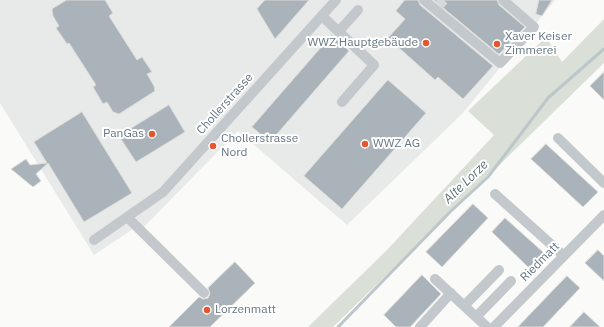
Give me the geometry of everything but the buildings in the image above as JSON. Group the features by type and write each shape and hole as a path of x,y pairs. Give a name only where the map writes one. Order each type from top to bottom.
{"street":[{"name":"Chollerstrasse","path":"94,240 163,192 336,0"},
{"path":"424,0 437,7 500,64 534,27 503,0"},
{"path":"339,31 358,10"},
{"path":"322,16 374,65 342,102"},
{"path":"558,138 604,183"},
{"path":"495,194 564,256"},
{"name":"Riedmatt","path":"494,327 604,215"},
{"path":"127,217 204,293"},
{"path":"464,306 499,270"},
{"path":"435,279 487,327"},
{"path":"476,317 511,281"},
{"path":"420,327 451,293"}],"shaded area":[{"path":"0,0 555,0 463,113 347,225 238,131 143,228 139,225 94,255 0,103"},
{"path":"604,19 604,63 333,327 308,327 387,250 494,135 468,111 546,37 562,62"}],"waterway":[{"name":"Alte Lorze","path":"338,327 451,211 488,177 548,98 604,49"}],"tunnel":[{"path":"439,5 444,0"}],"place":[{"name":"WWZ Hauptgebäude","path":"426,43"},
{"name":"Xaver Keiser Zimmerei","path":"497,44"},
{"name":"PanGas","path":"152,134"},
{"name":"WWZ AG","path":"365,144"},
{"name":"Chollerstrasse Nord","path":"213,146"},
{"name":"Lorzenmatt","path":"207,310"}]}
